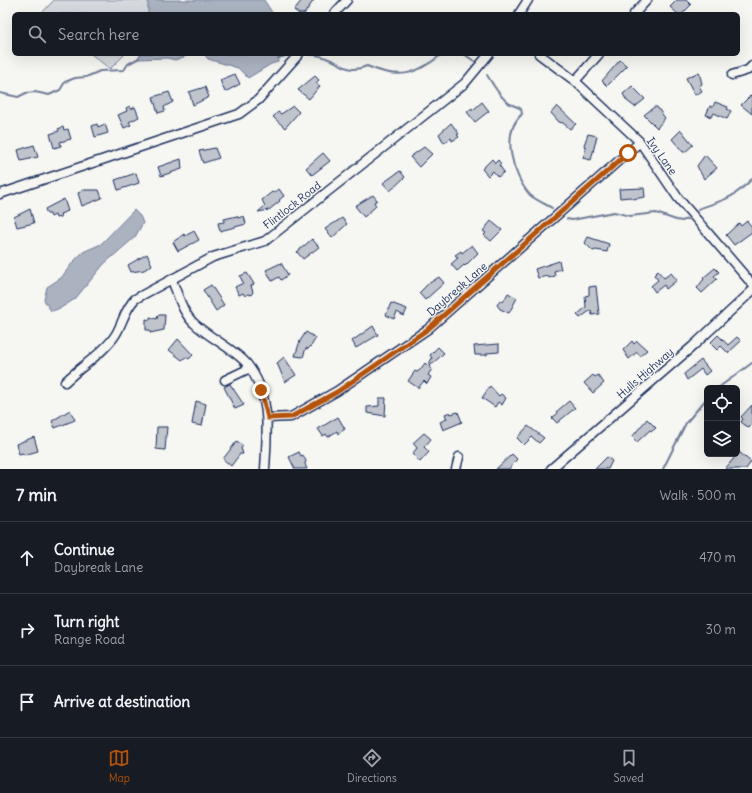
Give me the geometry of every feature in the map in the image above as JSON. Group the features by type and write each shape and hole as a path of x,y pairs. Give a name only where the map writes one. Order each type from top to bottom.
{"street":[{"path":"520,12 528,0"},
{"path":"636,12 647,0"},
{"path":"336,12 345,1"},
{"path":"0,194 240,114 258,100 297,56"},
{"name":"Flintlock Road","path":"65,382 116,334 128,306 135,299 213,257 265,241 465,83 487,56"},
{"name":"Ivy Lane","path":"542,56 575,81 640,142 678,198 752,284"},
{"path":"575,81 597,56"},
{"path":"732,75 748,70 752,66"},
{"name":"Daybreak Lane","path":"268,418 291,417 337,392 428,329 640,142"},
{"path":"172,280 185,311 195,325 247,363 261,390 268,418 265,469"},
{"name":"Hulls Highway","path":"551,469 693,346 752,291"},
{"path":"225,380 250,368"},
{"path":"456,469 459,457"}],"shaded area":[{"path":"54,0 165,0 166,12 43,12"},
{"path":"148,0 264,0 272,12 148,12"},
{"path":"94,56 123,56 110,69"},
{"path":"139,56 187,56 175,60 167,58 137,59"},
{"path":"206,56 280,56 278,62 271,64 248,78 238,68 208,59"},
{"path":"134,210 140,216 143,223 135,237 104,264 75,299 59,309 51,311 44,300 47,287 61,278 83,252 101,244"}],"building":[{"path":"302,0 314,0 305,12 296,12 294,10"},
{"path":"677,0 686,0 691,5 684,12 676,12 670,7"},
{"path":"620,60 627,66 607,86 602,81"},
{"path":"699,72 702,84 699,86 702,91 695,95 686,78"},
{"path":"235,74 240,84 225,92 220,80"},
{"path":"315,76 319,80 316,83 320,86 309,99 298,90"},
{"path":"632,86 645,99 635,107 627,101 623,94"},
{"path":"205,87 209,97 193,105 189,92"},
{"path":"169,92 173,102 164,107 165,111 158,113 153,97"},
{"path":"752,94 752,114 741,105"},
{"path":"482,102 489,111 475,122 467,112 472,108 473,110"},
{"path":"715,102 728,107 727,109 731,111 727,119 714,113 711,117 706,115 710,106 713,107"},
{"path":"130,106 131,109 135,107 139,117 129,122 131,125 124,128 118,115 127,111 126,108"},
{"path":"293,106 299,112 285,128 273,117 278,112 281,114"},
{"path":"557,106 576,124 570,129 563,123 559,122 551,113"},
{"path":"654,107 657,107 665,118 657,128 644,115"},
{"path":"451,123 459,134 457,135 459,137 452,141 451,138 444,143 439,134"},
{"path":"97,124 98,127 105,124 108,133 95,137 92,126"},
{"path":"63,127 64,130 68,129 71,139 60,142 61,146 54,148 50,134 59,131 58,129"},
{"path":"681,130 693,145 685,152 683,152 672,139"},
{"path":"588,134 597,136 591,160 583,158 586,149 584,145"},
{"path":"34,145 38,157 21,161 18,150"},
{"path":"424,147 432,154 419,167 410,157"},
{"path":"215,148 219,158 203,163 199,151"},
{"path":"323,153 330,161 312,175 306,168"},
{"path":"705,155 717,168 704,179 697,166"},
{"path":"181,159 182,169 161,176 158,167"},
{"path":"492,159 495,163 498,160 501,164 499,165 504,172 498,177 493,171 488,176 482,169"},
{"path":"400,171 405,177 390,191 383,183"},
{"path":"136,173 139,183 118,190 115,180"},
{"path":"644,188 645,197 633,199 630,197 620,198 619,189"},
{"path":"279,189 284,196 279,200 280,201 269,210 258,212 265,206 262,200 272,192 274,193"},
{"path":"84,190 99,190 102,198 82,206 78,193"},
{"path":"373,195 377,200 374,202 376,206 364,217 355,206"},
{"path":"64,199 68,211 60,214 61,217 56,218 55,215 51,217 50,214 47,214 45,209"},
{"path":"30,209 34,223 17,227 14,217"},
{"path":"237,216 238,218 244,216 246,224 220,231 218,223 224,222 224,219"},
{"path":"342,218 347,224 332,238 325,229"},
{"path":"491,221 502,230 491,241 484,235 486,233 483,231"},
{"path":"747,221 752,227 752,232 734,245 726,235 739,223 741,226"},
{"path":"194,231 199,240 178,251 173,242 184,234 185,236"},
{"path":"588,237 609,244 607,252 596,250 593,251 585,243"},
{"path":"312,239 319,247 303,259 297,252"},
{"path":"472,245 478,253 465,266 464,265 457,271 451,264 458,258 455,255 461,251 462,253"},
{"path":"147,254 152,265 144,270 131,272 128,265"},
{"path":"559,261 561,269 554,271 555,276 549,278 548,276 538,278 535,269"},
{"path":"281,263 288,275 281,280 279,277 272,281 266,270"},
{"path":"715,268 719,272 714,276 717,279 702,293 697,288 704,279 703,278"},
{"path":"658,271 664,278 671,273 677,280 666,289 664,285 655,292 651,286 658,280 654,275"},
{"path":"247,273 254,284 251,286 253,292 251,295 248,294 245,296 243,293 239,295 235,287 243,283 240,276"},
{"path":"439,277 444,283 425,300 419,293 428,284"},
{"path":"211,285 224,305 216,311 203,290"},
{"path":"596,286 599,314 592,315 591,310 580,318 577,315 586,307 585,296 589,295 589,287"},
{"path":"508,293 517,298 509,313 500,309 497,305 500,300 503,302"},
{"path":"391,303 407,309 404,316 397,312 394,319 386,315"},
{"path":"158,315 165,315 164,330 150,333 150,330 146,330 146,319 150,320 150,317 157,319"},
{"path":"373,326 378,335 356,348 352,341"},
{"path":"306,332 316,338 308,349 306,348 303,357 295,356 300,341"},
{"path":"718,335 728,345 737,337 741,341 728,353 721,346 717,350 710,343"},
{"path":"178,339 193,355 189,359 186,357 182,360 169,350"},
{"path":"632,341 634,344 637,341 647,350 640,356 637,352 629,359 623,350"},
{"path":"499,344 499,352 487,353 487,355 475,355 474,346"},
{"path":"438,347 444,353 429,367 432,369 428,375 431,377 427,384 424,381 418,388 408,381 415,371 417,372 420,370 425,363 428,366 432,358 430,355"},
{"path":"284,357 296,375 285,382 277,363"},
{"path":"701,360 710,371 705,375 701,369 687,380 684,374"},
{"path":"593,375 595,377 598,375 604,383 593,393 584,383"},
{"path":"230,384 244,405 235,409 224,387"},
{"path":"490,386 499,396 501,394 506,398 502,405 498,402 495,407 482,398"},
{"path":"379,398 386,398 385,416 367,413 367,407 379,406"},
{"path":"196,401 206,404 202,426 192,424"},
{"path":"569,401 575,408 557,423 552,418 557,414 556,412"},
{"path":"752,405 752,424 749,428 741,422 743,419 741,417"},
{"path":"70,410 75,420 55,428 52,421"},
{"path":"450,412 451,414 458,412 462,422 443,430 440,422 447,419 445,414"},
{"path":"338,417 345,429 338,434 337,431 328,437 326,434 323,436 318,429"},
{"path":"647,419 656,428 652,431 650,430 637,442 632,437"},
{"path":"528,426 544,438 539,443 532,437 524,445 517,438"},
{"path":"157,427 167,427 165,450 156,449"},
{"path":"424,433 431,439 424,447 429,452 420,462 412,454 417,448 413,443"},
{"path":"34,437 38,451 24,455 23,453 19,454 16,444"},
{"path":"237,441 243,446 241,448 243,454 240,454 231,466 223,459"},
{"path":"299,452 301,456 303,455 306,461 305,464 307,469 295,469 289,457"},
{"path":"740,453 751,462 746,469 725,469 735,457 740,457"},
{"path":"512,454 517,459 509,469 496,469"},
{"path":"607,457 612,461 608,469 595,469"}],"waterway":[{"path":"278,58 286,56"},
{"path":"322,56 350,69 367,66 389,73 398,74 415,71 424,67 439,56"},
{"path":"467,56 474,61"},
{"path":"0,93 18,97 26,93 35,92 49,95 60,90 65,82 75,78 86,77 100,71 124,70 128,64 139,58"},
{"path":"487,75 503,98 510,104 521,109 522,114 515,122 510,143 511,155 518,177 530,195 552,208"},
{"path":"698,209 732,196 752,179"},
{"path":"567,219 572,220 614,212 630,216 656,213 676,220 682,221 687,219"},
{"path":"722,385 752,363"},
{"path":"663,469 686,423 704,402"}],"route":[{"path":"261,390 268,418 291,417 337,392 428,329 628,153"}]}
